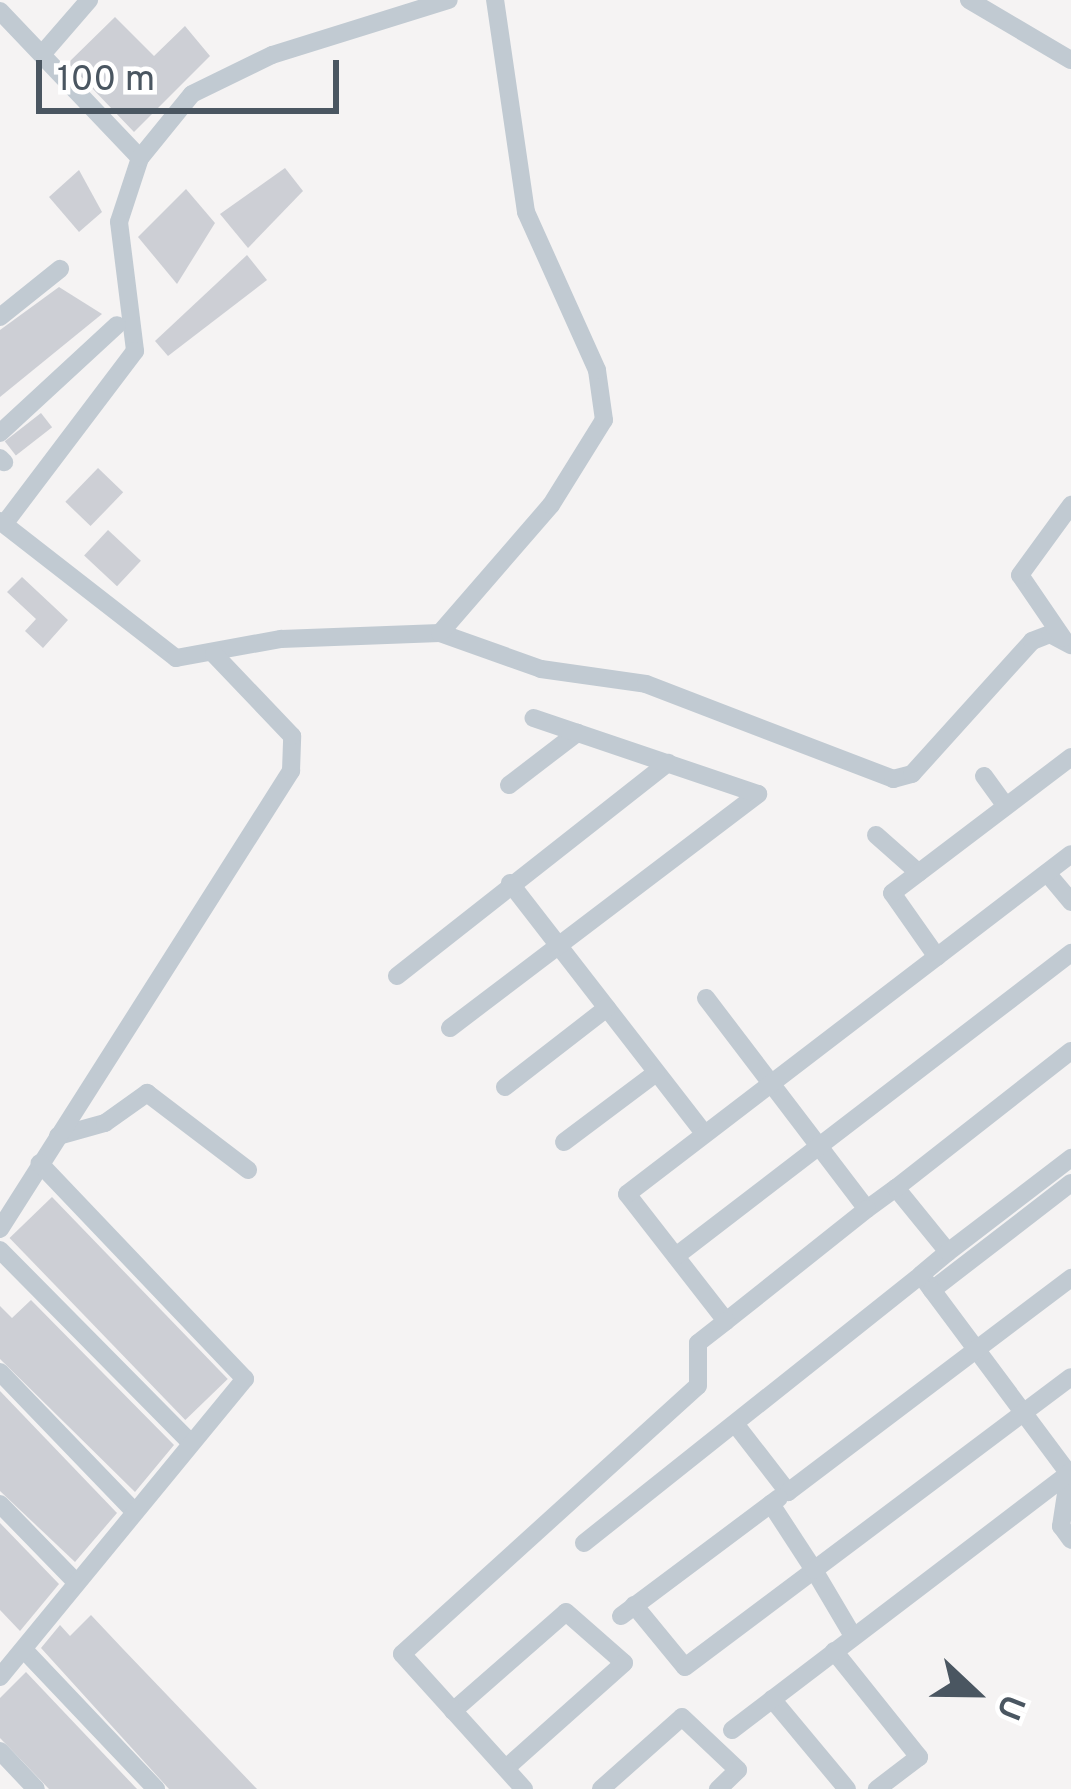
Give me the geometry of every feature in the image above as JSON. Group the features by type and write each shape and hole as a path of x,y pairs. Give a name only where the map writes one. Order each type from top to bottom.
{"street":[{"path":"44,52 89,0"},
{"path":"449,0 272,55 192,94 140,158 119,222 135,351 2,522 168,653 214,654 281,639 440,632 541,669 646,684 893,779 912,774 1032,641 1067,642"},
{"path":"440,632 570,481 604,420 597,370 526,212 494,0"},
{"path":"969,0 1071,60"},
{"path":"0,11 140,158"},
{"path":"0,316 60,269"},
{"path":"0,433 117,326"},
{"path":"1067,642 1020,575 1071,505"},
{"path":"0,1229 291,771 292,736 214,654"},
{"path":"450,1028 758,794 534,718"},
{"path":"509,785 577,733"},
{"path":"938,956 892,893 1071,758"},
{"path":"397,976 668,763"},
{"path":"984,776 1006,806"},
{"path":"876,835 919,873"},
{"path":"726,1321 627,1194 1071,854"},
{"path":"1047,873 1071,902"},
{"path":"510,883 704,1133"},
{"path":"676,1256 1071,952"},
{"path":"706,998 867,1209"},
{"path":"505,1087 607,1008"},
{"path":"524,1789 402,1654 698,1386 698,1343 1071,1051"},
{"path":"564,1142 656,1073"},
{"path":"58,1136 104,1124 147,1093 248,1170"},
{"path":"927,1282 948,1252 1071,1158"},
{"path":"39,1163 245,1379 10,1661 156,1789"},
{"path":"584,1543 927,1282 1071,1183"},
{"path":"896,1187 948,1252"},
{"path":"0,1250 190,1443"},
{"path":"1071,1278 628,1611 685,1667 1071,1377"},
{"path":"927,1282 1070,1473 1061,1526 1071,1540"},
{"path":"0,1372 134,1510"},
{"path":"736,1425 788,1492"},
{"path":"732,1730 1070,1473"},
{"path":"0,1504 74,1580"},
{"path":"771,1504 853,1636"},
{"path":"453,1711 566,1612 623,1663 506,1768"},
{"path":"834,1651 919,1757 877,1789"},
{"path":"772,1699 847,1789"},
{"path":"602,1789 682,1717 738,1770 718,1789"},
{"path":"0,1751 36,1789"}],"building":[{"path":"115,17 154,56 185,26 210,56 134,132 68,63"},
{"path":"285,168 303,191 248,248 220,214"},
{"path":"79,170 102,212 79,232 49,197"},
{"path":"186,189 215,223 177,284 138,237"},
{"path":"247,255 267,280 168,356 155,341"},
{"path":"59,287 102,314 0,397 0,330"},
{"path":"41,413 52,427 16,456 5,441"},
{"path":"98,468 123,492 91,526 65,502"},
{"path":"108,530 141,561 117,586 84,556"},
{"path":"22,577 68,620 43,648 25,631 36,619 7,592"},
{"path":"52,1197 228,1379 185,1420 10,1238"},
{"path":"31,1300 174,1445 135,1492 0,1359 0,1306 12,1318"},
{"path":"0,1391 117,1513 75,1562 0,1491"},
{"path":"0,1523 59,1584 20,1631 0,1610"},
{"path":"91,1615 257,1789 169,1789 41,1648 60,1625 70,1636"},
{"path":"26,1672 137,1789 49,1789 0,1738 0,1698"}]}
